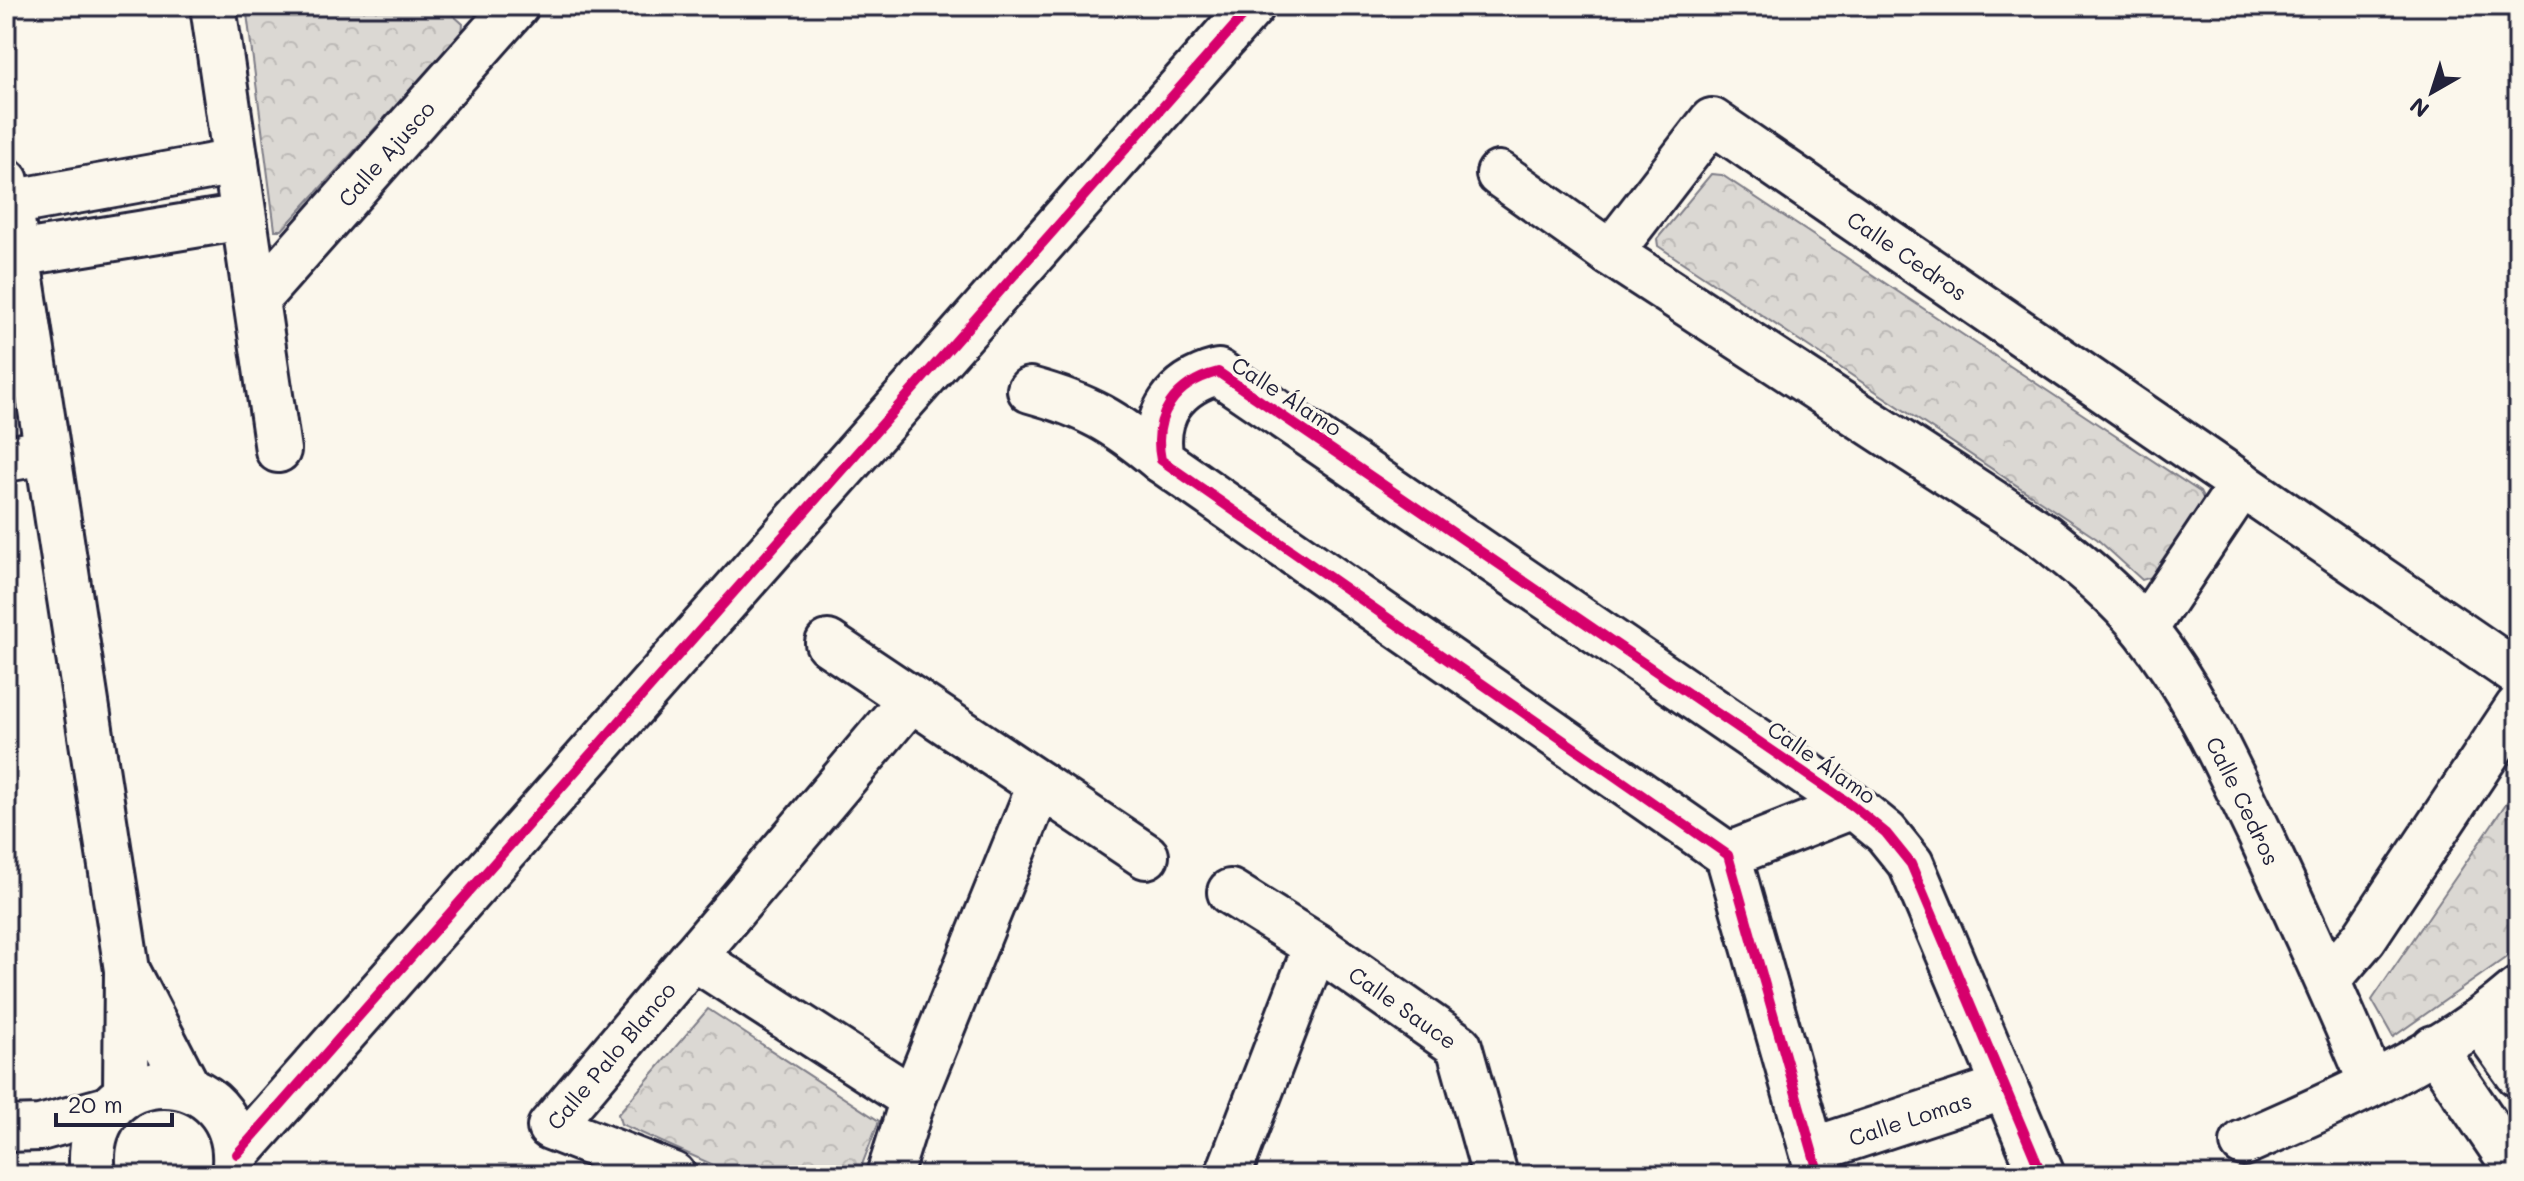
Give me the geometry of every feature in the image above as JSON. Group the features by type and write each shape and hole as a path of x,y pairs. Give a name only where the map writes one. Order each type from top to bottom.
{"street":[{"path":"213,6 278,450"},
{"path":"235,1165 1252,6"},
{"name":"Calle Ajusco","path":"256,300 499,12"},
{"name":"Calle Cedros","path":"1610,253 1712,121 2518,674"},
{"path":"93,1175 91,1151 96,1129 117,1101 127,970 26,455 17,254 8,192 236,162"},
{"name":"Calle Cedros","path":"1499,174 1610,253 2044,536 2104,585 2145,629 2184,683 2211,732 2328,980 2371,1082"},
{"path":"17,254 243,217"},
{"name":"Calle Álamo","path":"1161,460 1158,427 1167,404 1189,382 1218,372 1853,806 1886,833 1911,864 2042,1175"},
{"path":"1030,390 1076,403 1118,425 1161,460 1728,855 1816,1163"},
{"path":"2145,629 2242,484"},
{"path":"828,643 1146,856"},
{"name":"Calle Palo Blanco","path":"673,1175 550,1127 911,699"},
{"path":"2328,980 2364,938 2518,707"},
{"path":"889,1175 913,1099 1040,785"},
{"name":"Calle Álamo","path":"1728,855 1853,806"},
{"name":"Calle Sauce","path":"1230,892 1316,946 1459,1046 1495,1175"},
{"path":"1228,1175 1316,946"},
{"name":"Calle Palo Blanco","path":"693,957 913,1099"},
{"path":"127,970 188,1088"},
{"path":"2243,1143 2371,1082 2481,1022 2518,990"},
{"path":"2481,1022 2518,1074"},
{"path":"2434,1048 2518,1172"},
{"path":"6,1129 40,1128 167,1083 188,1088 207,1098 222,1113 233,1133 235,1165"},
{"name":"Calle Lomas","path":"1816,1163 2005,1087"}],"green space":[{"path":"246,6 443,6 463,24 462,33 282,230 275,230"},
{"path":"1711,174 1722,175 2200,492 2204,500 2152,577 2142,580 2097,539 1658,246 1657,239"},
{"path":"2518,786 2518,949 2393,1037 2372,1000"},
{"path":"708,1009 879,1121 858,1175 736,1175 621,1124 618,1114"}],"cycle path":[{"path":"237,1154 1252,6"},
{"path":"1819,1175 1728,855 1161,460 1159,444 1164,415 1170,403 1190,384 1218,372 1853,806 1886,833 1911,864 2042,1175"}]}
